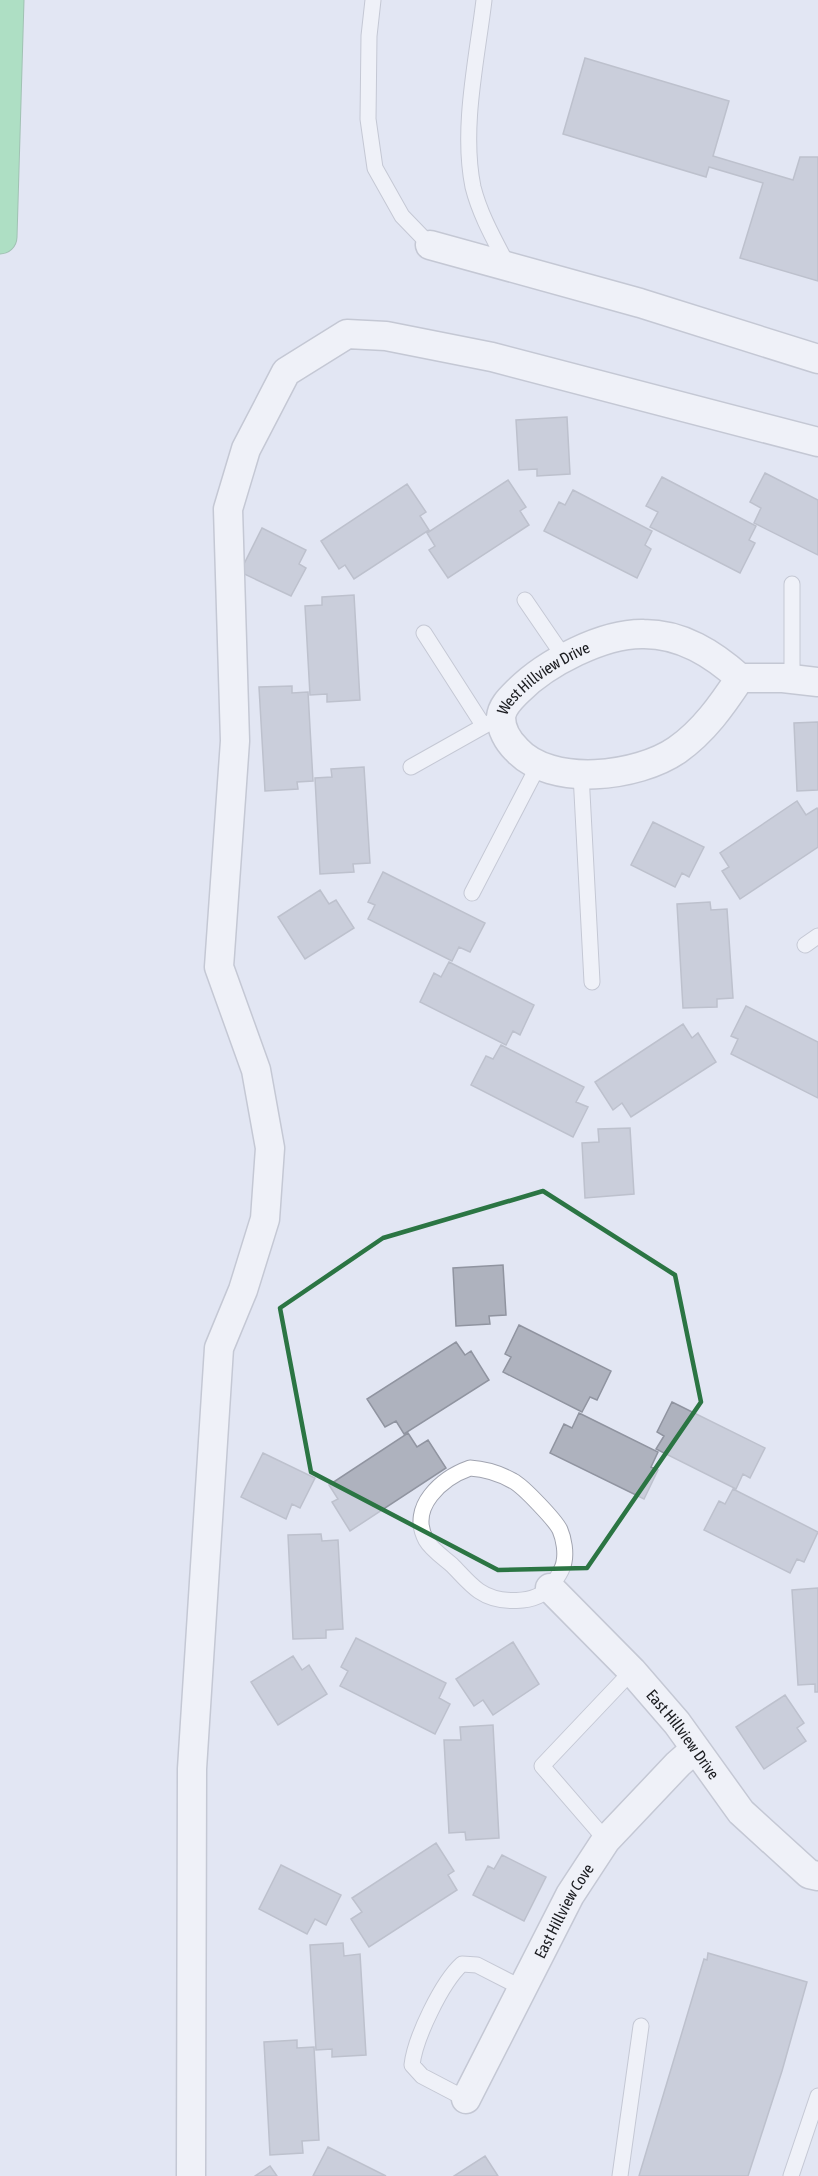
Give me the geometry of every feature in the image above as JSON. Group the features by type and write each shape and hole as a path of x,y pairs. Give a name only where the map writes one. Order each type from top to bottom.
{"highway":[{"path":"0,237 7,0"}],"street":[{"path":"430,245 640,303 818,359"},
{"path":"191,2176 192,1769 219,1348 243,1290 265,1218 270,1148 256,1070 219,967 235,741 228,509 246,449 286,372 347,334 386,336 492,357 818,442"},
{"name":"West Hillview Drive","path":"643,634 692,644 717,658 740,678 714,716 677,750 658,761 636,768 581,774 562,773 538,766 518,752 492,721 508,700 528,680 564,657 614,638 643,634"},
{"path":"740,678 805,681"},
{"name":"East Hillview Drive","path":"550,1588 632,1671 677,1723 741,1812 809,1874 818,1876"},
{"name":"East Hillview Cove","path":"466,2099 570,1895 606,1840 695,1749"}],"lane":[{"path":"373,0 369,36 368,119 375,168 402,216 430,245"},
{"path":"484,0 468,129 473,186 485,222 508,266"},
{"path":"792,584 805,681"},
{"path":"525,600 564,657"},
{"path":"411,767 492,721 424,633"},
{"path":"472,893 538,766"},
{"path":"581,774 592,982"},
{"path":"804,945 818,936"},
{"path":"470,1468 487,1469 515,1482 544,1510 560,1530 565,1550 564,1564 550,1588 535,1598 513,1600 493,1597 479,1591 426,1541 422,1527 426,1500 438,1486 455,1473 470,1468"},
{"path":"606,1840 542,1766 632,1671"},
{"path":"466,2099 422,2076 412,2065 414,2049 450,1975 462,1964 477,1965 522,1988"},
{"path":"620,2176 641,2026"},
{"path":"791,2176 818,2096"}],"highlighted area":[{"path":"543,1191 675,1275 701,1402 587,1568 498,1570 311,1472 280,1308 383,1238"}],"building":[{"path":"585,58 729,101 713,156 793,180 800,157 818,157 818,281 740,258 763,183 709,167 706,177 563,134"},
{"path":"567,417 570,474 537,476 537,469 519,470 516,420"},
{"path":"765,473 818,500 818,555 754,523 761,508 750,502"},
{"path":"662,477 756,526 749,540 755,543 740,573 650,527 658,512 646,506"},
{"path":"508,480 526,507 520,511 529,525 448,578 429,550 435,546 427,533"},
{"path":"407,484 426,512 420,516 429,530 354,579 345,565 339,569 321,541"},
{"path":"573,490 652,531 645,545 651,549 637,578 544,531 559,502 565,505"},
{"path":"262,528 306,550 299,564 306,568 291,596 240,572"},
{"path":"354,595 360,700 327,702 327,694 310,695 305,606 322,605 322,597"},
{"path":"292,686 292,693 308,692 313,781 297,782 298,789 265,791 259,687"},
{"path":"818,722 818,790 797,791 794,723"},
{"path":"364,767 370,863 353,864 354,872 320,874 315,778 332,777 331,769"},
{"path":"797,801 806,815 817,808 818,810 818,847 740,899 722,871 729,867 720,853"},
{"path":"653,822 704,847 689,877 682,873 675,887 631,865"},
{"path":"383,872 485,923 470,952 459,947 452,961 368,919 375,905 368,902"},
{"path":"320,890 329,904 336,900 354,928 305,959 278,917"},
{"path":"710,902 711,910 727,909 733,998 717,999 717,1007 683,1008 677,904"},
{"path":"449,962 534,1005 520,1035 513,1031 506,1045 420,1002 434,973 441,977"},
{"path":"746,1006 818,1042 818,1098 731,1054 738,1039 731,1036"},
{"path":"683,1024 692,1038 698,1033 716,1062 631,1117 622,1103 613,1110 595,1082"},
{"path":"501,1045 584,1087 576,1102 588,1107 573,1137 471,1085 486,1056 493,1059"},
{"path":"630,1128 634,1194 585,1198 582,1143 599,1142 598,1129"},
{"path":"503,1265 506,1315 489,1316 490,1324 456,1326 453,1268"},
{"path":"519,1325 611,1371 597,1400 590,1397 582,1412 503,1372 511,1357 505,1354"},
{"path":"456,1342 465,1355 471,1351 489,1380 404,1434 396,1421 385,1427 367,1399"},
{"path":"672,1402 765,1448 750,1478 743,1474 736,1489 656,1449 664,1436 657,1432"},
{"path":"579,1413 658,1452 651,1467 658,1470 644,1499 550,1453 564,1424 572,1428"},
{"path":"408,1433 417,1447 428,1440 446,1468 350,1531 332,1502 338,1499 329,1485"},
{"path":"263,1453 315,1478 300,1508 292,1504 286,1519 241,1497"},
{"path":"733,1489 818,1532 804,1562 797,1559 790,1573 704,1530 719,1501 725,1504"},
{"path":"321,1534 322,1541 338,1540 343,1629 326,1630 326,1638 293,1639 288,1535"},
{"path":"818,1588 818,1692 815,1692 815,1684 798,1685 792,1590"},
{"path":"356,1638 446,1683 439,1698 450,1704 435,1734 340,1686 348,1671 341,1667"},
{"path":"513,1642 539,1684 493,1715 483,1700 474,1706 456,1679"},
{"path":"293,1656 302,1670 309,1665 327,1694 278,1725 251,1682"},
{"path":"785,1695 804,1723 797,1728 806,1741 764,1769 736,1727"},
{"path":"493,1725 499,1838 466,1840 465,1832 449,1833 444,1740 461,1740 460,1727"},
{"path":"436,1843 454,1871 448,1875 457,1890 369,1947 351,1919 362,1912 352,1898"},
{"path":"502,1855 546,1877 524,1921 473,1895 488,1866 494,1869"},
{"path":"281,1865 341,1895 326,1925 315,1919 307,1934 259,1909"},
{"path":"343,1943 344,1956 360,1954 366,2055 332,2057 332,2049 316,2050 310,1945"},
{"path":"708,1953 807,1982 782,2071 748,2176 639,2176 704,1959 707,1960"},
{"path":"297,2040 297,2048 314,2047 319,2140 302,2141 303,2153 270,2155 264,2042"},
{"path":"328,2147 386,2176 313,2176"},
{"path":"485,2156 498,2176 454,2176"},
{"path":"270,2166 277,2176 255,2176"}]}
